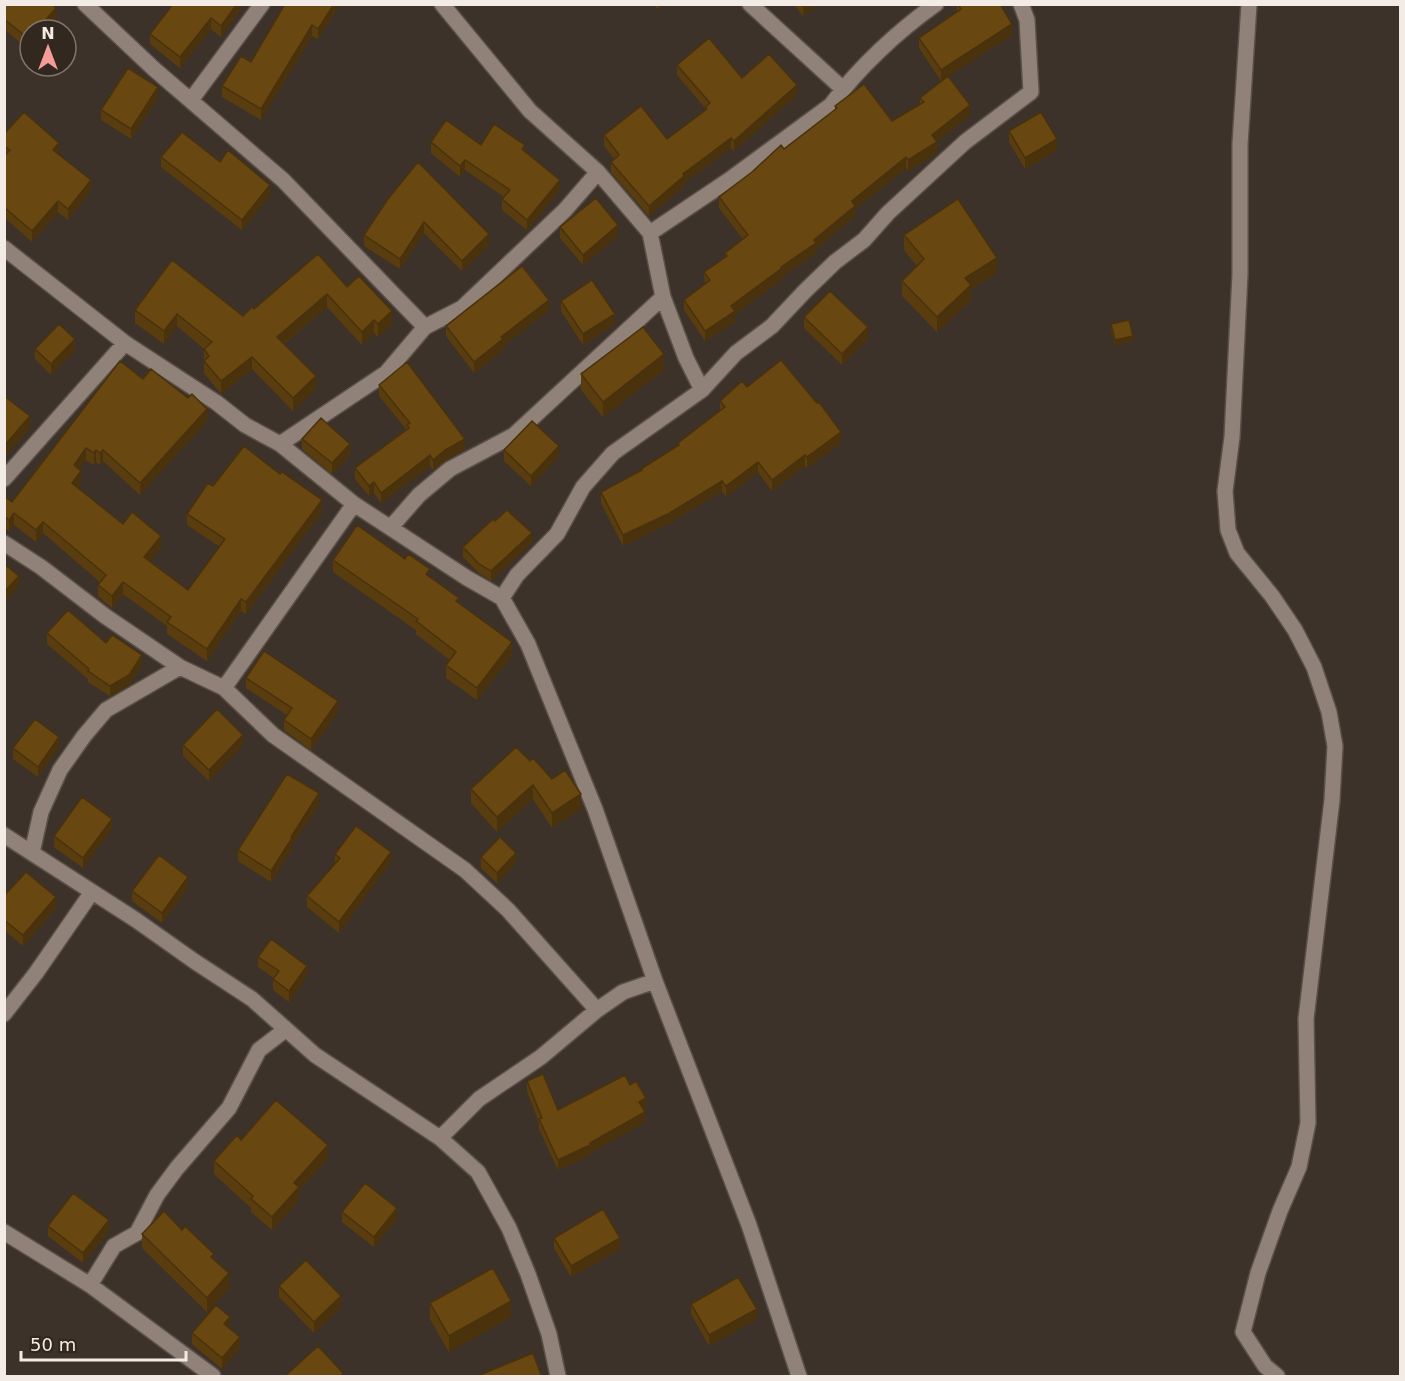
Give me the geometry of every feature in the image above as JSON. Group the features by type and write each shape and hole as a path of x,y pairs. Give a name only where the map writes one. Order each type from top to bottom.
{"street":[{"path":"191,100 262,4"},
{"path":"442,4 530,111 598,172 650,233 663,297 686,358 702,390"},
{"path":"750,4 843,89"},
{"path":"650,233 729,180 831,105 843,89 916,18 936,4"},
{"path":"502,598 517,575 557,534 583,487 613,453 702,390 736,353 772,327 835,262 864,240 888,213 965,142 1031,92 1027,20 1021,4"},
{"path":"1249,4 1240,144 1240,274 1232,437 1225,490 1228,530 1237,554 1272,596 1295,630 1314,667 1329,712 1335,746 1332,800 1306,1019 1308,1123 1299,1167 1280,1211 1258,1273 1243,1332 1264,1366 1276,1377"},
{"path":"88,5 154,69 283,180 425,327"},
{"path":"280,444 386,373 425,327 462,308 565,210 598,172"},
{"path":"4,248 125,343 217,403 245,425 280,444 354,504 467,578 502,598 528,644 587,788 655,981 749,1225 798,1376"},
{"path":"391,527 419,495 450,469 514,435 663,297"},
{"path":"4,479 125,343"},
{"path":"224,688 354,504"},
{"path":"4,543 180,667 224,688 273,735 465,870 508,910 597,1010"},
{"path":"32,853 41,812 55,780 84,736 106,710 180,667"},
{"path":"4,835 252,999 315,1055 440,1138 478,1172 509,1228 549,1334 558,1377"},
{"path":"4,1014 36,973 92,892"},
{"path":"440,1138 479,1099 541,1057 597,1010 623,992 655,981"},
{"path":"90,1286 114,1246 137,1233 157,1194 230,1108 259,1050 285,1030"},
{"path":"5,1233 90,1286 213,1377"}],"building":[{"path":"4,4 52,4 56,8 47,18 18,18 18,30 4,19"},
{"path":"173,4 237,4 221,26 211,18 180,57 150,34"},
{"path":"285,4 334,4 318,29 312,25 261,109 222,86 241,56 251,62"},
{"path":"958,4 1000,4 1012,24 941,70 919,38 961,9"},
{"path":"709,38 742,78 769,54 797,85 734,141 731,138 683,174 684,176 649,206 611,162 619,155 604,135 641,106 667,139 707,109 705,107 710,103 677,65"},
{"path":"128,68 158,87 131,129 101,110"},
{"path":"948,76 970,105 932,135 937,142 908,160 906,157 852,201 855,206 814,240 816,243 731,306 735,311 705,331 684,300 710,280 704,272 727,256 725,253 748,235 719,197 752,172 781,145 784,149 864,84 892,121 924,102 920,98"},
{"path":"24,112 59,143 53,150 91,180 68,209 58,201 32,231 4,209 4,156 10,150 4,146 4,134"},
{"path":"1041,112 1057,139 1025,158 1009,131"},
{"path":"446,120 481,145 494,124 525,145 522,149 560,180 527,220 502,199 510,190 465,160 460,166 431,142"},
{"path":"182,132 220,162 228,150 270,185 242,220 161,157"},
{"path":"418,162 489,234 462,261 424,222 400,259 364,235 388,199"},
{"path":"596,198 618,225 583,255 560,227"},
{"path":"958,199 997,258 965,278 971,285 937,317 902,281 924,259 904,235"},
{"path":"318,254 347,287 359,276 392,311 378,324 374,320 362,332 327,294 277,337 316,376 293,398 252,357 221,381 204,361 209,356 204,349 212,342 177,314 164,331 135,310 172,260 243,316"},
{"path":"522,266 549,300 501,337 503,339 474,362 446,326"},
{"path":"592,280 615,314 583,334 561,301"},
{"path":"830,291 868,327 842,354 804,317"},
{"path":"1129,320 1133,336 1115,340 1111,324"},
{"path":"59,324 75,339 51,364 35,349"},
{"path":"643,327 664,354 603,402 581,374"},
{"path":"781,360 817,403 819,402 841,432 772,480 758,462 726,486 722,481 668,514 623,535 601,492 642,470 679,445 678,443 725,407 720,401 742,381 747,387"},
{"path":"120,361 143,379 151,369 188,398 192,394 207,409 140,483 103,450 100,453 96,450 94,453 86,448 74,465 81,471 72,483 123,524 132,512 161,536 144,557 188,590 225,539 187,514 208,483 213,486 244,446 280,474 282,472 322,500 246,602 241,599 207,649 167,622 171,617 123,582 112,596 98,585 106,575 43,522 36,530 14,513 9,520 4,516 4,496 12,502"},
{"path":"407,362 465,439 433,460 430,455 381,493 374,482 369,486 355,468 409,428 407,425 410,423 379,385"},
{"path":"4,396 30,416 4,446"},
{"path":"321,418 350,444 332,463 302,439"},
{"path":"532,421 559,446 531,476 504,450"},
{"path":"507,510 532,533 491,571 479,564 463,547 493,519 495,521"},
{"path":"357,525 405,559 408,554 430,569 426,574 459,598 456,601 512,642 477,688 446,665 456,652 416,621 418,619 333,560"},
{"path":"4,564 19,576 4,592"},
{"path":"68,610 106,643 112,635 142,655 129,675 110,686 88,671 89,669 47,633"},
{"path":"264,651 338,701 311,739 284,720 292,708 246,678"},
{"path":"217,709 243,735 209,770 183,745"},
{"path":"35,719 59,737 38,767 13,748"},
{"path":"516,747 530,761 533,758 552,779 565,770 581,794 552,813 533,785 497,817 471,789"},
{"path":"287,774 319,793 271,871 238,850"},
{"path":"82,797 112,819 83,858 54,836"},
{"path":"356,826 391,852 339,922 307,896 340,858 335,854"},
{"path":"500,837 516,853 497,873 481,857"},
{"path":"159,855 188,877 162,913 132,891"},
{"path":"26,872 56,897 23,935 4,920 4,896"},
{"path":"271,939 307,966 289,991 273,979 279,971 258,957"},
{"path":"543,1074 558,1110 625,1075 630,1085 636,1081 646,1098 639,1102 645,1112 590,1145 558,1160 539,1119 542,1118 527,1081"},
{"path":"276,1100 328,1145 294,1183 299,1187 272,1217 251,1199 253,1196 214,1161 237,1135 241,1140"},
{"path":"365,1183 397,1208 374,1237 342,1212"},
{"path":"73,1193 109,1220 83,1253 48,1226"},
{"path":"603,1209 620,1238 571,1266 554,1238"},
{"path":"164,1211 182,1230 185,1226 214,1254 211,1257 229,1273 207,1298 142,1234"},
{"path":"306,1260 341,1296 314,1322 279,1286"},
{"path":"493,1268 511,1301 449,1336 430,1303"},
{"path":"738,1277 757,1309 709,1335 691,1304"},
{"path":"216,1305 230,1317 224,1324 240,1337 222,1358 192,1333"},
{"path":"318,1346 343,1373 340,1377 284,1377"},
{"path":"533,1353 542,1377 475,1377"}]}
